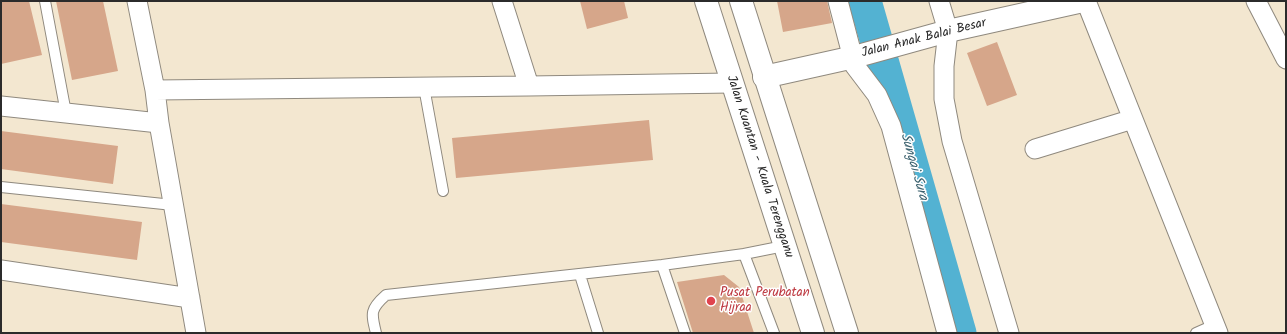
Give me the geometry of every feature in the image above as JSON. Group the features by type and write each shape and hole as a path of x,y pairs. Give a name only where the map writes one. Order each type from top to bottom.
{"main road":[{"name":"Jalan Kuantan - Kuala Terengganu","path":"706,1 731,83 813,333"},
{"path":"741,1 764,77 847,333"},
{"name":"Jalan Anak Balai Besar","path":"764,77 858,56 948,31 1083,1"}],"street":[{"path":"137,1 155,90 159,123 196,333"},
{"path":"502,1 529,86"},
{"path":"838,1 858,56 855,66 877,95 891,126 947,333"},
{"path":"939,1 948,31 944,66 944,99 952,141 1009,333"},
{"path":"1086,1 1216,329"},
{"path":"1256,1 1286,59"},
{"path":"155,90 731,83"},
{"path":"1,106 159,123"},
{"path":"1035,149 1133,119"},
{"path":"1,270 190,298"}],"lane":[{"path":"45,1 66,113"},
{"path":"424,87 443,191"},
{"path":"1,187 174,204"},
{"path":"376,333 372,318 376,304 386,295 662,265 744,254 784,246"},
{"path":"744,254 774,333"},
{"path":"662,265 685,333"},
{"path":"580,275 598,333"},
{"path":"1196,333 1216,329"}],"building":[{"path":"1,1 29,1 42,55 1,64"},
{"path":"56,1 103,1 118,71 72,80"},
{"path":"580,1 624,1 628,18 587,29"},
{"path":"777,1 827,1 832,23 783,32"},
{"path":"997,42 1017,95 987,106 967,53"},
{"path":"649,120 653,160 456,178 452,138"},
{"path":"1,131 118,146 113,184 1,169"},
{"path":"1,204 142,222 137,260 1,242"},
{"path":"724,275 739,287 754,333 693,333 677,282"}],"waterway":[{"name":"Sungai Sura","path":"865,1 960,333"}],"place":[{"name":"Pusat Perubatan Hijraa","path":"711,301"}]}
